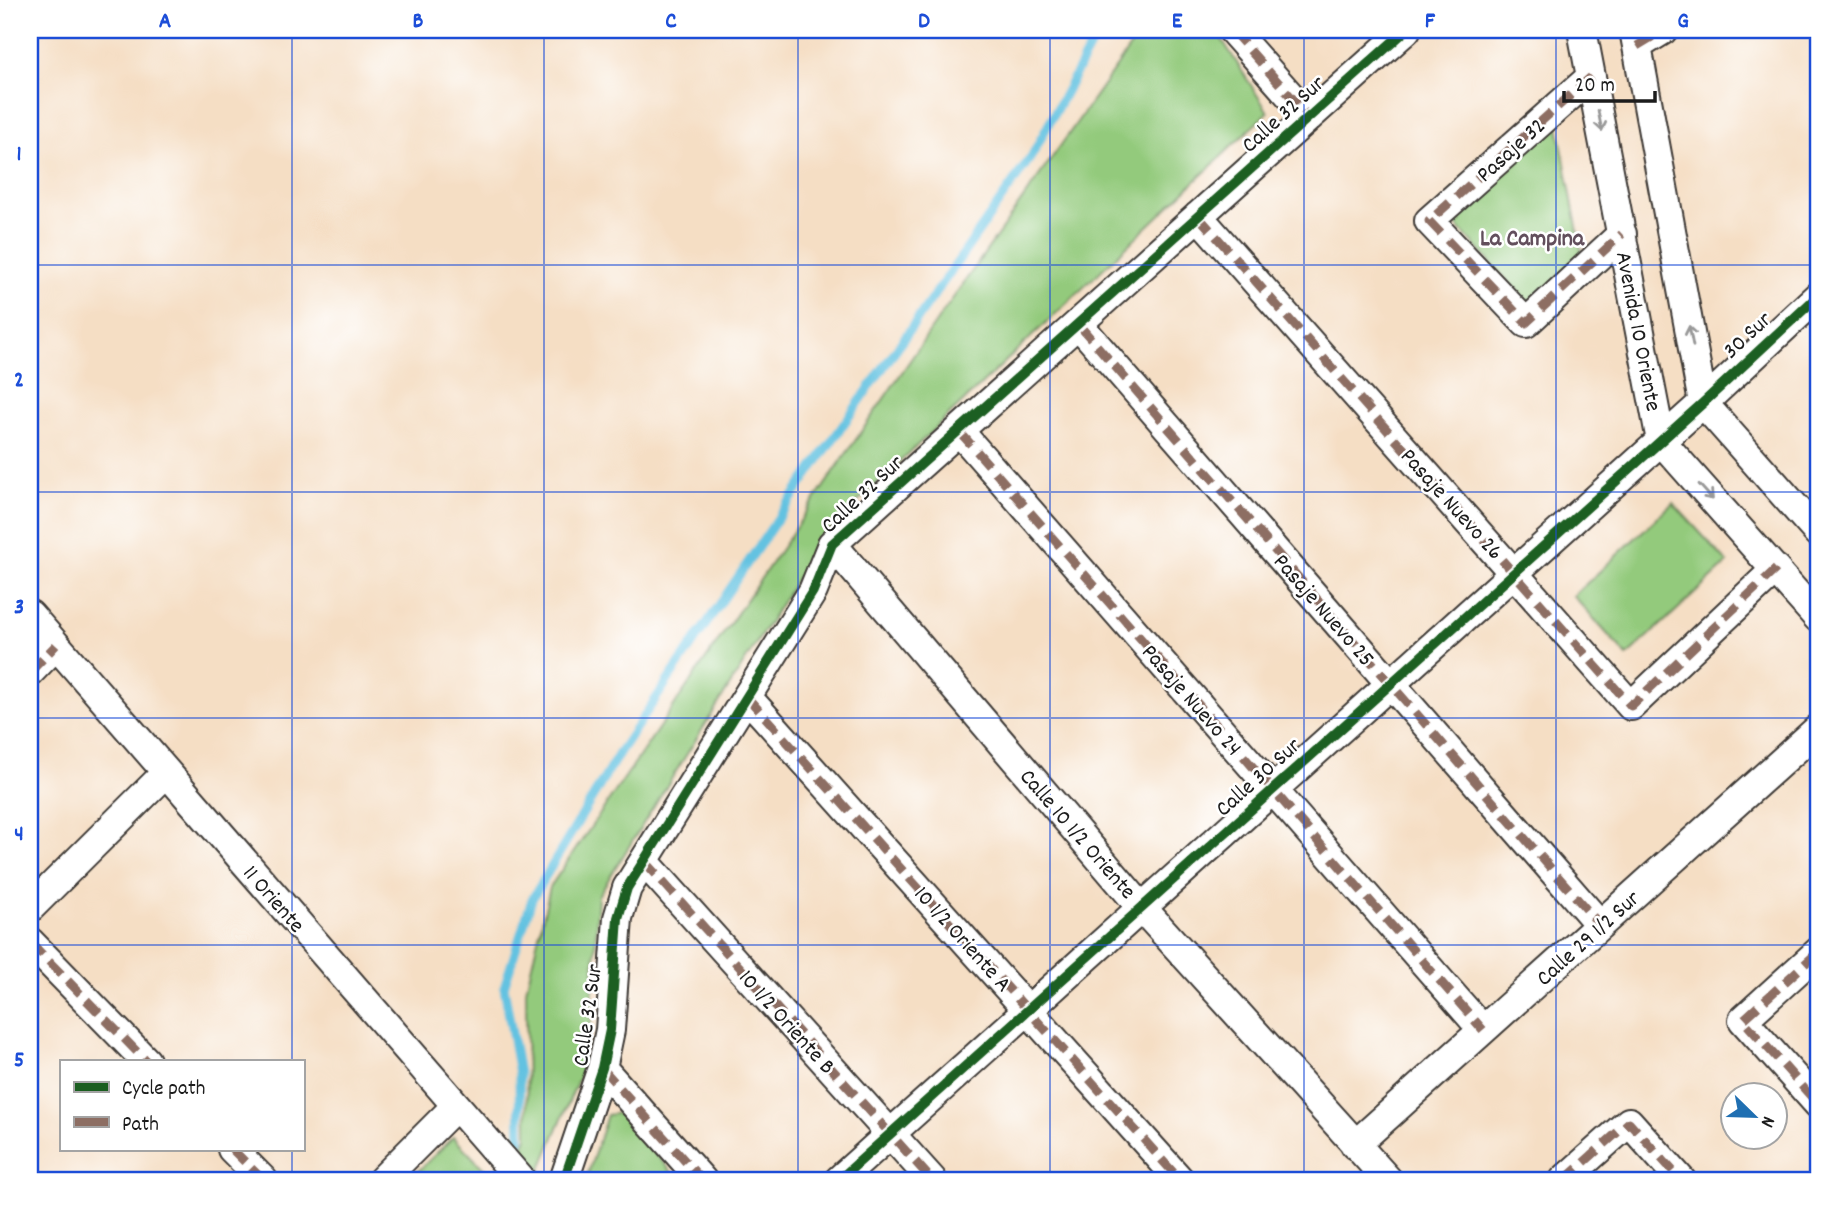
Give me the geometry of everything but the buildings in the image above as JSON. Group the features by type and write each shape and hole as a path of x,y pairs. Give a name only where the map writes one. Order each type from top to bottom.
{"street":[{"path":"1232,30 1309,117"},
{"name":"Calle 32 Sur","path":"564,1180 601,1068 610,1030 618,918 628,888 813,591 832,544 1406,30"},
{"name":"Avenida 10 Oriente","path":"1582,30 1661,441 1818,618"},
{"path":"1663,30 1636,38 1703,403 1818,532"},
{"name":"Pasaje 32","path":"1591,77 1429,221 1527,323 1622,234"},
{"name":"Pasaje Nuevo 26","path":"1198,216 1631,706 1776,569"},
{"name":"30 Sur","path":"1703,403 1818,296"},
{"name":"Pasaje Nuevo 25","path":"1079,325 1600,925"},
{"name":"Calle 30 Sur","path":"839,1180 1703,403"},
{"name":"Pasaje Nuevo 24","path":"959,431 1483,1030"},
{"name":"Calle 10 1/2 Oriente","path":"832,544 1142,908 1388,1180"},
{"name":"11 Oriente","path":"30,615 521,1180"},
{"path":"30,672 56,645"},
{"name":"10 1/2 Oriente A","path":"747,697 1180,1180"},
{"name":"Calle 29 1/2 Sur","path":"1355,1145 1818,729"},
{"path":"30,908 166,773"},
{"name":"10 1/2 Oriente B","path":"644,861 932,1180"},
{"path":"30,942 145,1060"},
{"path":"1818,952 1743,1020 1818,1104"},
{"path":"601,1068 702,1180"},
{"path":"382,1180 455,1107"},
{"path":"1564,1180 1629,1122 1681,1180"},
{"path":"233,1150 262,1180"}],"green space":[{"path":"1142,30 1216,30 1268,112 826,532 598,896 591,1024 581,1073 536,1180 511,1180 527,1137 526,990 550,887 939,318"},
{"path":"1557,121 1582,253 1530,305 1454,223"},
{"path":"1673,503 1728,563 1627,656 1573,596"},
{"path":"619,1113 679,1180 586,1180 607,1115"},
{"path":"453,1137 495,1180 409,1180"}],"waterway":[{"path":"518,1143 519,1074 504,987 532,899 621,750 780,515 1031,157 1099,30"}],"marked path":[{"path":"1232,30 1309,117"},
{"path":"1637,46 1663,30"},
{"path":"1591,77 1429,221 1526,323 1622,234"},
{"path":"1198,216 1631,706 1776,569"},
{"path":"1079,325 1600,925"},
{"path":"959,431 1483,1030"},
{"path":"30,672 56,645"},
{"path":"747,697 1180,1180"},
{"path":"644,861 932,1180"},
{"path":"30,942 145,1060"},
{"path":"1818,952 1743,1020 1818,1104"},
{"path":"602,1068 702,1180"},
{"path":"1564,1180 1629,1122 1681,1180"},
{"path":"233,1150 263,1180"}],"cycle path":[{"path":"564,1180 602,1068 610,1030 618,918 627,888 813,591 832,544 1406,30"},
{"path":"839,1180 1703,403 1818,296"}],"district":[{"name":"La Campina","path":"1532,237"}]}
